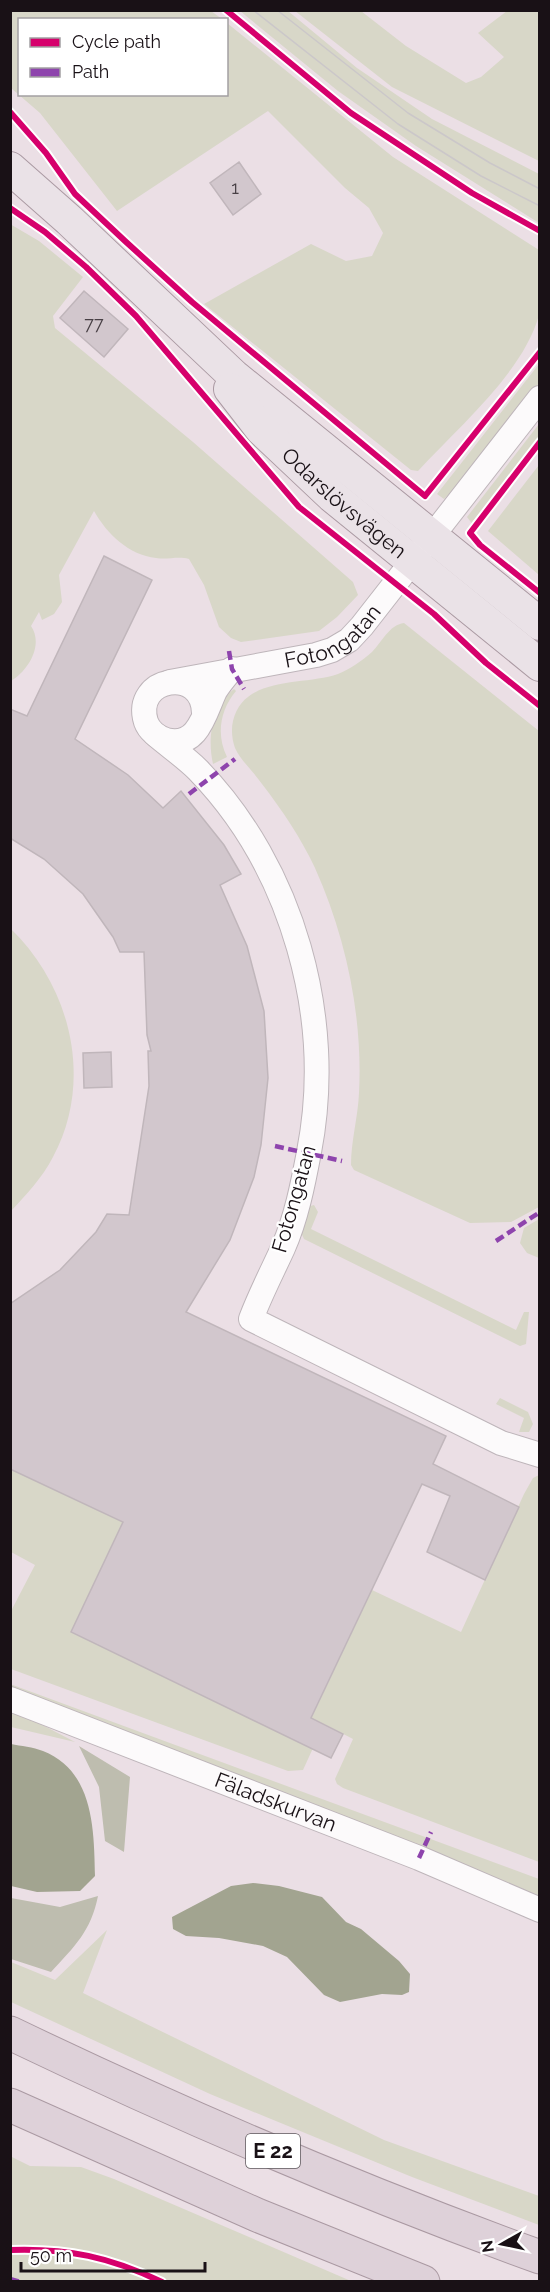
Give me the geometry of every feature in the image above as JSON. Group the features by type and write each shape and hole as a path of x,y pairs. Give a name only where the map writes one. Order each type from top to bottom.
{"highway":[{"name":"E 22","path":"10,2033 281,2155 477,2235 540,2257"},
{"path":"10,2105 257,2215 423,2282"}],"main road":[{"name":"Odarslövsvägen","path":"10,168 69,219 173,318 261,429 332,496 422,549 540,624"},
{"name":"Odarslövsvägen","path":"422,549 540,664"}],"street":[{"name":"Fotongatan","path":"540,398 349,640 316,655 170,682 155,689 146,704 146,721 156,735 208,781 256,849 285,907 308,981 314,1020 316,1096 309,1153 284,1247 251,1318 501,1443 540,1455"},
{"name":"Fotongatan","path":"156,735 167,740 178,741 194,734 217,689 232,669"},
{"name":"Fotongatan","path":"170,682 188,684 197,692 202,702 201,757 208,781"},
{"name":"Fäladskurvan","path":"10,1699 427,1861 540,1910"}],"shaded area":[{"path":"11,10 211,11 221,18 18,18 18,94 11,88"},
{"path":"240,11 288,11 357,68 432,119 539,174 539,223 416,146 338,91"},
{"path":"295,11 361,11 406,46 466,83 481,77 504,57 478,33 507,11 539,11 539,161 392,87"},
{"path":"228,24 393,157 539,250 541,299 539,315 531,337 504,378 470,418 418,471 411,470 204,304 311,244 346,261 372,256 383,233 369,208 345,188 268,111 117,211 40,113 20,96 228,96"},
{"path":"10,224 39,241 83,277 53,316 55,328 193,442 353,582 358,595 337,617 319,631 241,642 231,638 219,627 204,585 189,559 156,558 137,553 112,535 94,511 59,575 62,602 54,614 42,620 39,612 31,626 36,641 32,657 23,671 11,681"},
{"path":"539,364 539,383 454,489 444,499 437,494"},
{"path":"539,424 539,442 473,525 467,517"},
{"path":"539,465 539,575 488,531"},
{"path":"404,623 539,731 539,1207 511,1222 470,1223 354,1170 351,1165 360,1064 355,1007 344,949 326,894 310,857 284,814 244,762 233,742 233,721 239,706 249,696 277,685 338,674 372,652 394,627"},
{"path":"234,689 236,691 226,706 221,723 222,740 227,757 213,764 211,733 213,723 221,705"},
{"path":"11,929 32,952 49,978 70,1036 74,1067 72,1097 65,1128 53,1157 39,1179 11,1211"},
{"path":"314,1205 318,1212 311,1229 516,1330 524,1312 529,1312 526,1344 520,1346 304,1239 299,1228 307,1207"},
{"path":"539,1219 539,1258 527,1253 520,1243 524,1228"},
{"path":"500,1398 528,1412 533,1424 529,1432 519,1432 524,1418 496,1404"},
{"path":"11,1469 123,1522 71,1632 300,1742 372,1590 461,1632 524,1494 533,1478 539,1475 539,1862 343,1788 337,1784 335,1779 353,1739 324,1724 303,1770 288,1771 11,1669 10,1613 35,1565 11,1552"},
{"path":"10,1684 539,1879 539,1899 11,1691"},
{"path":"10,1708 75,1742 11,1727"},
{"path":"11,1744 43,1751 60,1760 82,1787 92,1822 95,1876 80,1891 37,1892 11,1886"},
{"path":"79,1746 130,1777 124,1852 105,1841 99,1787"},
{"path":"253,1883 279,1886 322,1897 346,1922 361,1929 399,1961 410,1974 409,1992 402,1995 382,1994 340,2002 324,1995 287,1957 263,1946 219,1938 186,1936 173,1929 172,1917 231,1886"},
{"path":"98,1896 86,1929 75,1946 51,1972 11,1959 11,1898 60,1907"},
{"path":"107,1930 83,1993 384,2140 539,2196 539,2225 412,2177 210,2094 11,2002 11,1962 55,1980"},
{"path":"10,2156 30,2166 81,2167 114,2179 351,2281 11,2281"}],"building":[{"path":"239,162 261,194 233,215 210,183"},
{"path":"84,291 128,329 104,357 60,318"},
{"path":"104,556 152,580 75,739 128,775 163,808 181,791 224,845 241,874 220,885 247,946 264,1011 268,1078 261,1145 254,1177 230,1240 186,1312 446,1436 433,1464 519,1507 485,1580 427,1552 450,1496 422,1484 311,1718 343,1734 331,1758 71,1632 123,1522 10,1469 10,1304 60,1270 96,1232 107,1214 129,1215 149,1086 148,1051 151,1051 147,1035 144,952 120,952 113,937 83,894 44,859 10,838 10,709 27,716"},
{"path":"111,1052 112,1087 84,1088 83,1053"}],"tram line":[{"path":"253,10 398,124 481,176 540,206"},
{"path":"277,10 408,113 490,163 540,189"}],"marked path":[{"path":"229,651 232,669 244,689"},
{"path":"189,794 235,759"},
{"path":"275,1146 342,1161"},
{"path":"496,1241 540,1212"},
{"path":"419,1858 431,1832"},
{"path":"10,2279 21,2282"}],"cycle path":[{"path":"226,10 351,113 472,193 540,231"},
{"path":"10,112 46,153 75,194 125,241 192,302 425,496 540,352"},
{"path":"10,208 45,232 86,267 136,316 299,507 434,614 486,663 540,706"},
{"path":"540,442 470,533 480,545 540,593"},
{"path":"10,2250 51,2251 88,2256 124,2266 162,2282"}]}
